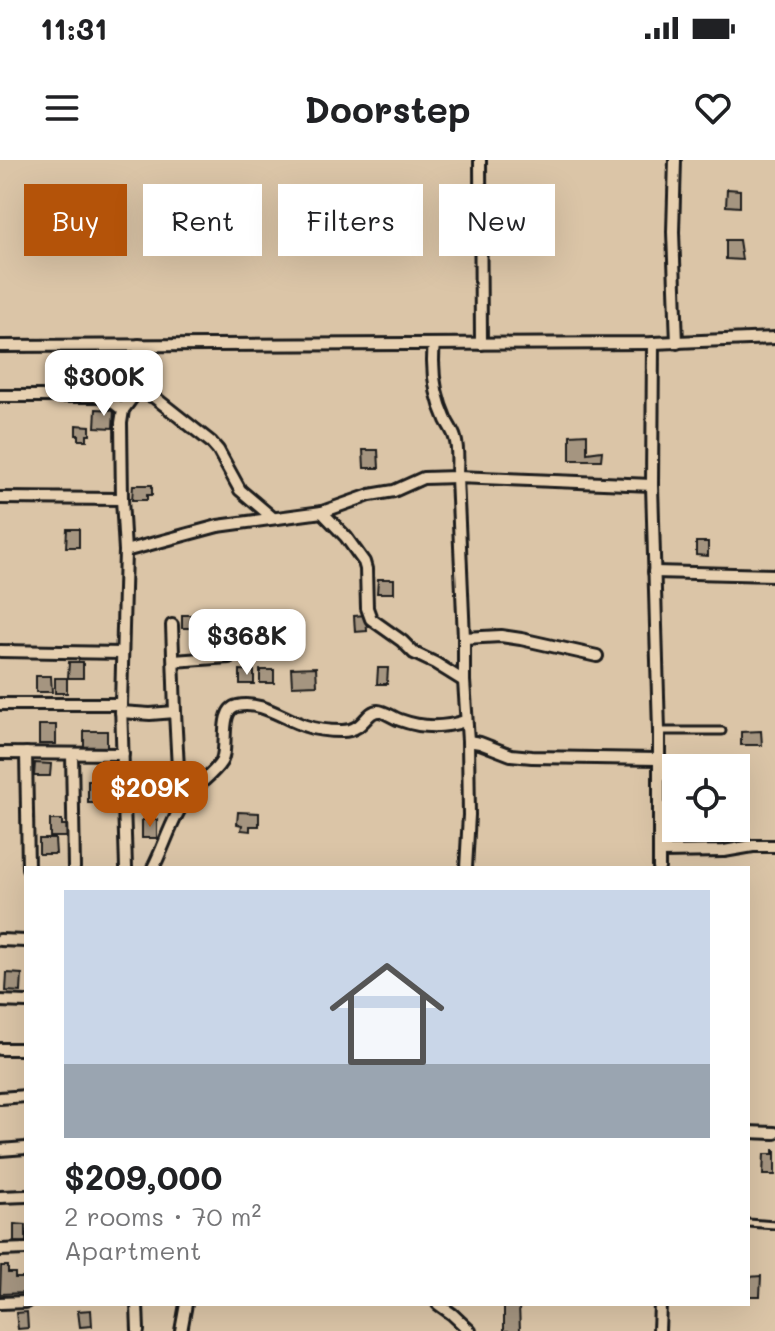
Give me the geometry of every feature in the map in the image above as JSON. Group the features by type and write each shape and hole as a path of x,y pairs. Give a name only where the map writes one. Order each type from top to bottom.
{"street":[{"path":"480,160 481,344"},
{"path":"675,160 673,232 677,343"},
{"path":"0,346 677,343 775,338"},
{"path":"653,343 652,485 659,866"},
{"path":"434,344 434,380 446,420 455,436 457,452 468,741 466,866"},
{"path":"126,866 121,708 125,551 121,423 123,410 137,391 139,345"},
{"path":"137,391 154,397 195,427 218,450 240,490 273,518"},
{"path":"0,396 99,396 123,410"},
{"path":"125,551 218,526 322,512 370,495 394,491 423,478 652,485"},
{"path":"0,498 122,499"},
{"path":"322,512 364,562 367,608 371,619 414,653 464,681"},
{"path":"654,572 775,575"},
{"path":"172,625 180,807"},
{"path":"464,638 501,636 597,656"},
{"path":"0,651 122,653"},
{"path":"174,661 229,657"},
{"path":"0,704 121,708 150,714 175,712"},
{"path":"154,866 180,807 222,761 227,717 237,706 262,707 309,727 340,731 361,726 373,712 379,711 406,722 435,727 465,721"},
{"path":"468,741 511,755 532,757 658,759"},
{"path":"0,753 123,754"},
{"path":"26,753 28,866"},
{"path":"72,754 74,866"},
{"path":"660,852 775,846"},
{"path":"0,940 24,941"},
{"path":"0,1001 24,1002"},
{"path":"0,1049 24,1049"},
{"path":"0,1098 24,1096"},
{"path":"750,1132 775,1133"},
{"path":"0,1150 24,1148"},
{"path":"0,1197 24,1196"},
{"path":"0,1250 24,1249"},
{"path":"0,1303 24,1302"},
{"path":"137,1306 138,1331"},
{"path":"181,1331 186,1306"},
{"path":"441,1306 470,1331"},
{"path":"659,1331 660,1306"}],"lane":[{"path":"659,731 722,731"},
{"path":"750,1223 775,1225"}],"building":[{"path":"727,189 740,190 740,207 726,206"},
{"path":"726,240 739,240 742,260 726,259"},
{"path":"96,409 114,410 113,428 95,427"},
{"path":"76,425 90,426 87,440 79,440"},
{"path":"587,434 587,453 602,451 601,460 570,460 570,435"},
{"path":"363,450 378,450 379,468 364,468"},
{"path":"133,485 152,485 152,495 147,495 147,500 132,500"},
{"path":"67,529 79,529 79,547 66,547"},
{"path":"696,542 708,542 708,556 696,555"},
{"path":"378,579 394,579 394,593 377,593"},
{"path":"182,615 200,615 200,628 182,628"},
{"path":"366,615 367,631 355,632 354,616"},
{"path":"69,662 83,662 83,678 68,678"},
{"path":"316,667 317,685 292,686 291,668"},
{"path":"378,668 388,668 387,684 377,684"},
{"path":"240,670 254,671 254,684 240,684"},
{"path":"260,670 274,670 274,683 260,683"},
{"path":"36,676 51,676 52,692 36,692"},
{"path":"55,678 67,678 67,693 55,693"},
{"path":"39,725 56,725 56,744 39,744"},
{"path":"84,731 107,731 107,748 84,748"},
{"path":"761,731 762,745 741,745 741,732"},
{"path":"35,763 51,764 50,776 34,776"},
{"path":"88,780 102,780 103,803 88,803"},
{"path":"238,812 259,813 259,826 250,826 250,831 241,830 242,825 237,824"},
{"path":"50,820 62,820 62,825 68,825 69,837 50,837"},
{"path":"142,820 157,820 157,838 142,838"},
{"path":"39,839 55,839 56,854 39,854"},
{"path":"7,973 22,974 21,992 6,991"},
{"path":"773,1150 775,1175 763,1175 764,1154 773,1154"},
{"path":"14,1224 24,1225 24,1243 14,1242"},
{"path":"1,1266 8,1266 8,1273 15,1273 15,1278 24,1278 24,1293 0,1294"},
{"path":"761,1276 760,1296 750,1296 750,1277"},
{"path":"504,1306 519,1306 520,1331 504,1331"},
{"path":"91,1310 92,1326 80,1327 78,1311"},
{"path":"27,1312 28,1328 18,1329 16,1313"}]}
